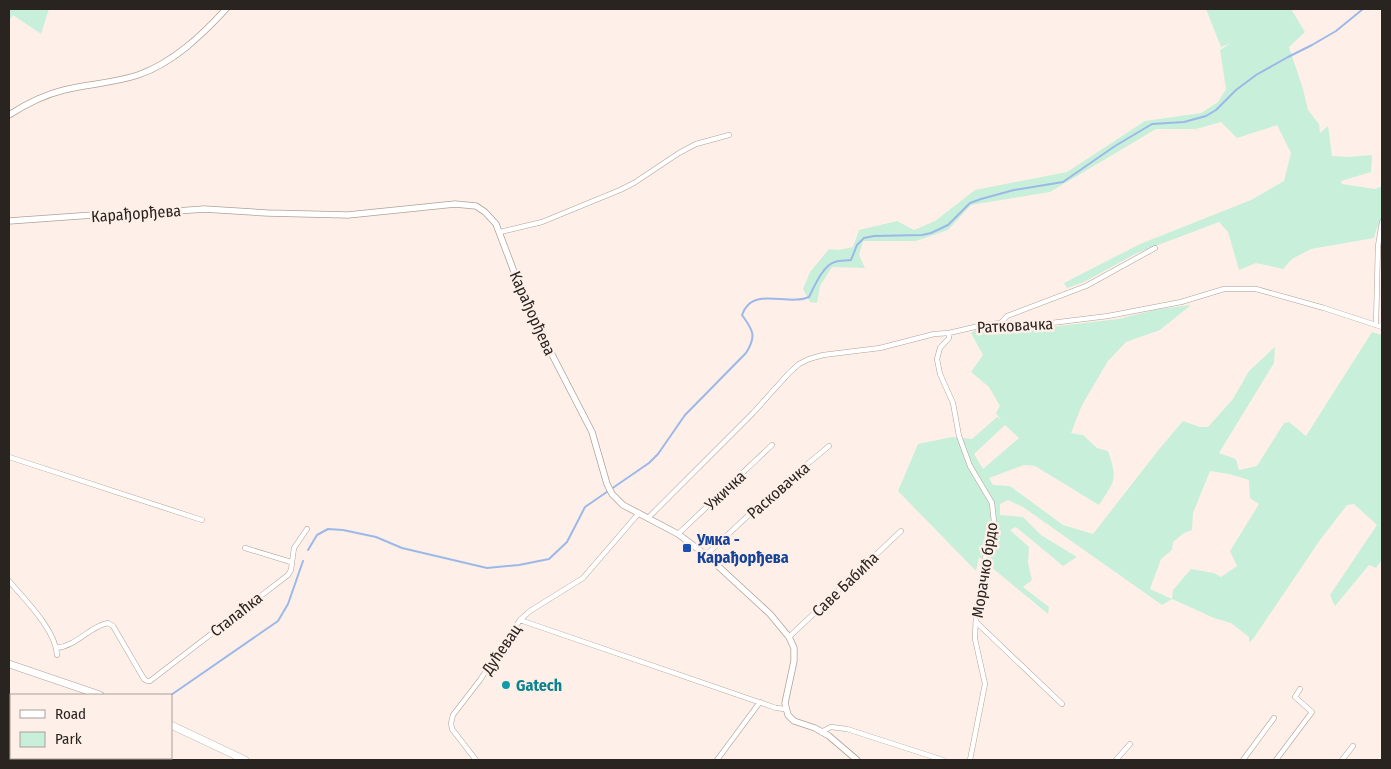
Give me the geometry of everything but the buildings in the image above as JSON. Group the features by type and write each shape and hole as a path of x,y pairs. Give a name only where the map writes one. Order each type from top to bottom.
{"main road":[{"path":"9,664 97,694"},
{"path":"172,725 245,760"}],"street":[{"path":"9,115 31,101 52,93 133,76 154,68 190,43 226,9"},
{"path":"500,232 542,222 620,190 634,183 679,152 696,144 729,135"},
{"name":"Карађорђева","path":"9,222 204,209 267,214 348,215 463,204 481,209 490,217 500,232 527,306 592,432 610,491 623,505 678,534 706,555 770,614 789,637 795,656 784,703 785,709"},
{"path":"1376,324 1378,246 1382,222"},
{"path":"1001,323 1007,316 1086,286 1155,248"},
{"name":"Ратковачка","path":"648,518 800,364 809,358 880,348 934,334 949,333 983,325 1001,323 1027,326 1108,316 1181,302 1224,289 1243,288 1256,289 1278,295 1376,324 1382,328"},
{"name":"Морачко брдо","path":"949,333 949,338 940,348 937,359 940,374 953,403 960,436 970,466 992,503 994,522 987,548 976,612 975,639 985,684 970,760"},
{"name":"Ужичка","path":"678,534 772,445"},
{"name":"Расковачка","path":"706,555 768,497 829,446"},
{"path":"9,457 202,520"},
{"name":"Дућевац","path":"476,760 452,729 453,715 480,680 520,620 530,611 583,578 639,513"},
{"name":"Сталаћка","path":"56,648 69,645 108,623 113,626 144,679 147,682 150,681 288,575 291,570 294,548 308,529"},
{"name":"Саве Бабића","path":"789,637 901,531"},
{"path":"245,548 291,562"},
{"path":"9,581 38,614 56,648 57,655"},
{"path":"520,620 776,708 785,709 788,716 794,721 823,732 839,743 857,760"},
{"path":"976,622 1062,704"},
{"path":"1276,760 1311,713 1311,710 1295,697 1300,689"},
{"path":"717,760 760,702"},
{"path":"1243,760 1274,718"},
{"path":"823,732 831,727 847,729 943,760"},
{"path":"1116,760 1130,744"},
{"path":"1342,760 1353,746"}],"green space":[{"path":"9,9 49,9 41,34 13,15 9,21"},
{"path":"1206,9 1291,9 1305,32 1289,47 1308,110 1319,124 1320,133 1328,126 1332,156 1372,155 1371,172 1341,181 1342,184 1375,189 1382,186 1382,219 1374,238 1311,249 1292,259 1283,269 1256,263 1239,270 1228,232 1219,222 1137,253 1084,282 1067,288 1064,283 1140,244 1251,200 1284,181 1291,153 1277,125 1237,138 1221,122 1196,129 1156,129 1050,192 971,205 948,230 916,241 863,241 859,255 865,268 832,267 820,286 817,303 810,302 803,289 810,272 829,249 838,250 853,247 859,230 897,221 914,230 935,221 975,190 1067,172 1145,121 1201,113 1218,102 1226,89 1220,50 1231,43 1221,47"},
{"path":"1191,305 1160,330 1126,342 1108,361 1082,405 1071,433 1083,435 1097,448 1108,451 1113,468 1113,480 1112,485 1099,505 1035,466 1024,465 989,478 993,485 1010,486 1063,525 1093,534 1183,421 1200,427 1208,427 1233,399 1249,371 1275,347 1274,363 1219,453 1236,459 1239,470 1257,466 1284,423 1289,422 1306,436 1372,332 1382,335 1382,560 1376,568 1369,565 1335,606 1330,595 1377,525 1354,504 1347,505 1320,540 1253,639 1249,642 1249,637 1231,623 1214,618 1172,599 1162,605 1023,507 1008,500 1000,504 1000,515 1023,517 1041,535 1077,557 1063,566 1016,527 1010,530 1029,547 1028,563 1032,580 1023,587 1049,607 1048,614 979,557 976,571 898,491 918,444 952,437 972,439 997,417 1001,420 996,413 1000,406 989,387 971,372 983,355 971,333 975,330 990,327 1051,327 1118,319 1159,309","holes":["1005,425 1019,438 983,469 974,454","1210,471 1249,480 1250,498 1259,504 1230,551 1237,566 1221,577 1214,573 1191,569 1173,590 1172,599 1150,589 1161,559 1172,550 1173,542 1184,533 1192,530 1193,513"]}],"waterway":[{"path":"308,550 317,535 328,529 376,537 402,548 487,568 519,565 549,559 567,542 585,507 649,463 658,454 685,415 746,353 752,342 752,333 742,315 747,306 754,301 768,298 794,300 809,297 819,277 827,267 837,261 851,260 857,245 864,238 931,233 948,225 970,203 1014,190 1063,182 1115,146 1152,124 1184,122 1206,116 1216,110 1236,90 1256,75 1336,31 1363,9"},
{"path":"172,694 278,621 288,604 303,561"}],"place":[{"name":"Умка - Карађорђева","path":"687,548"},
{"name":"Gatech","path":"506,685"}]}
